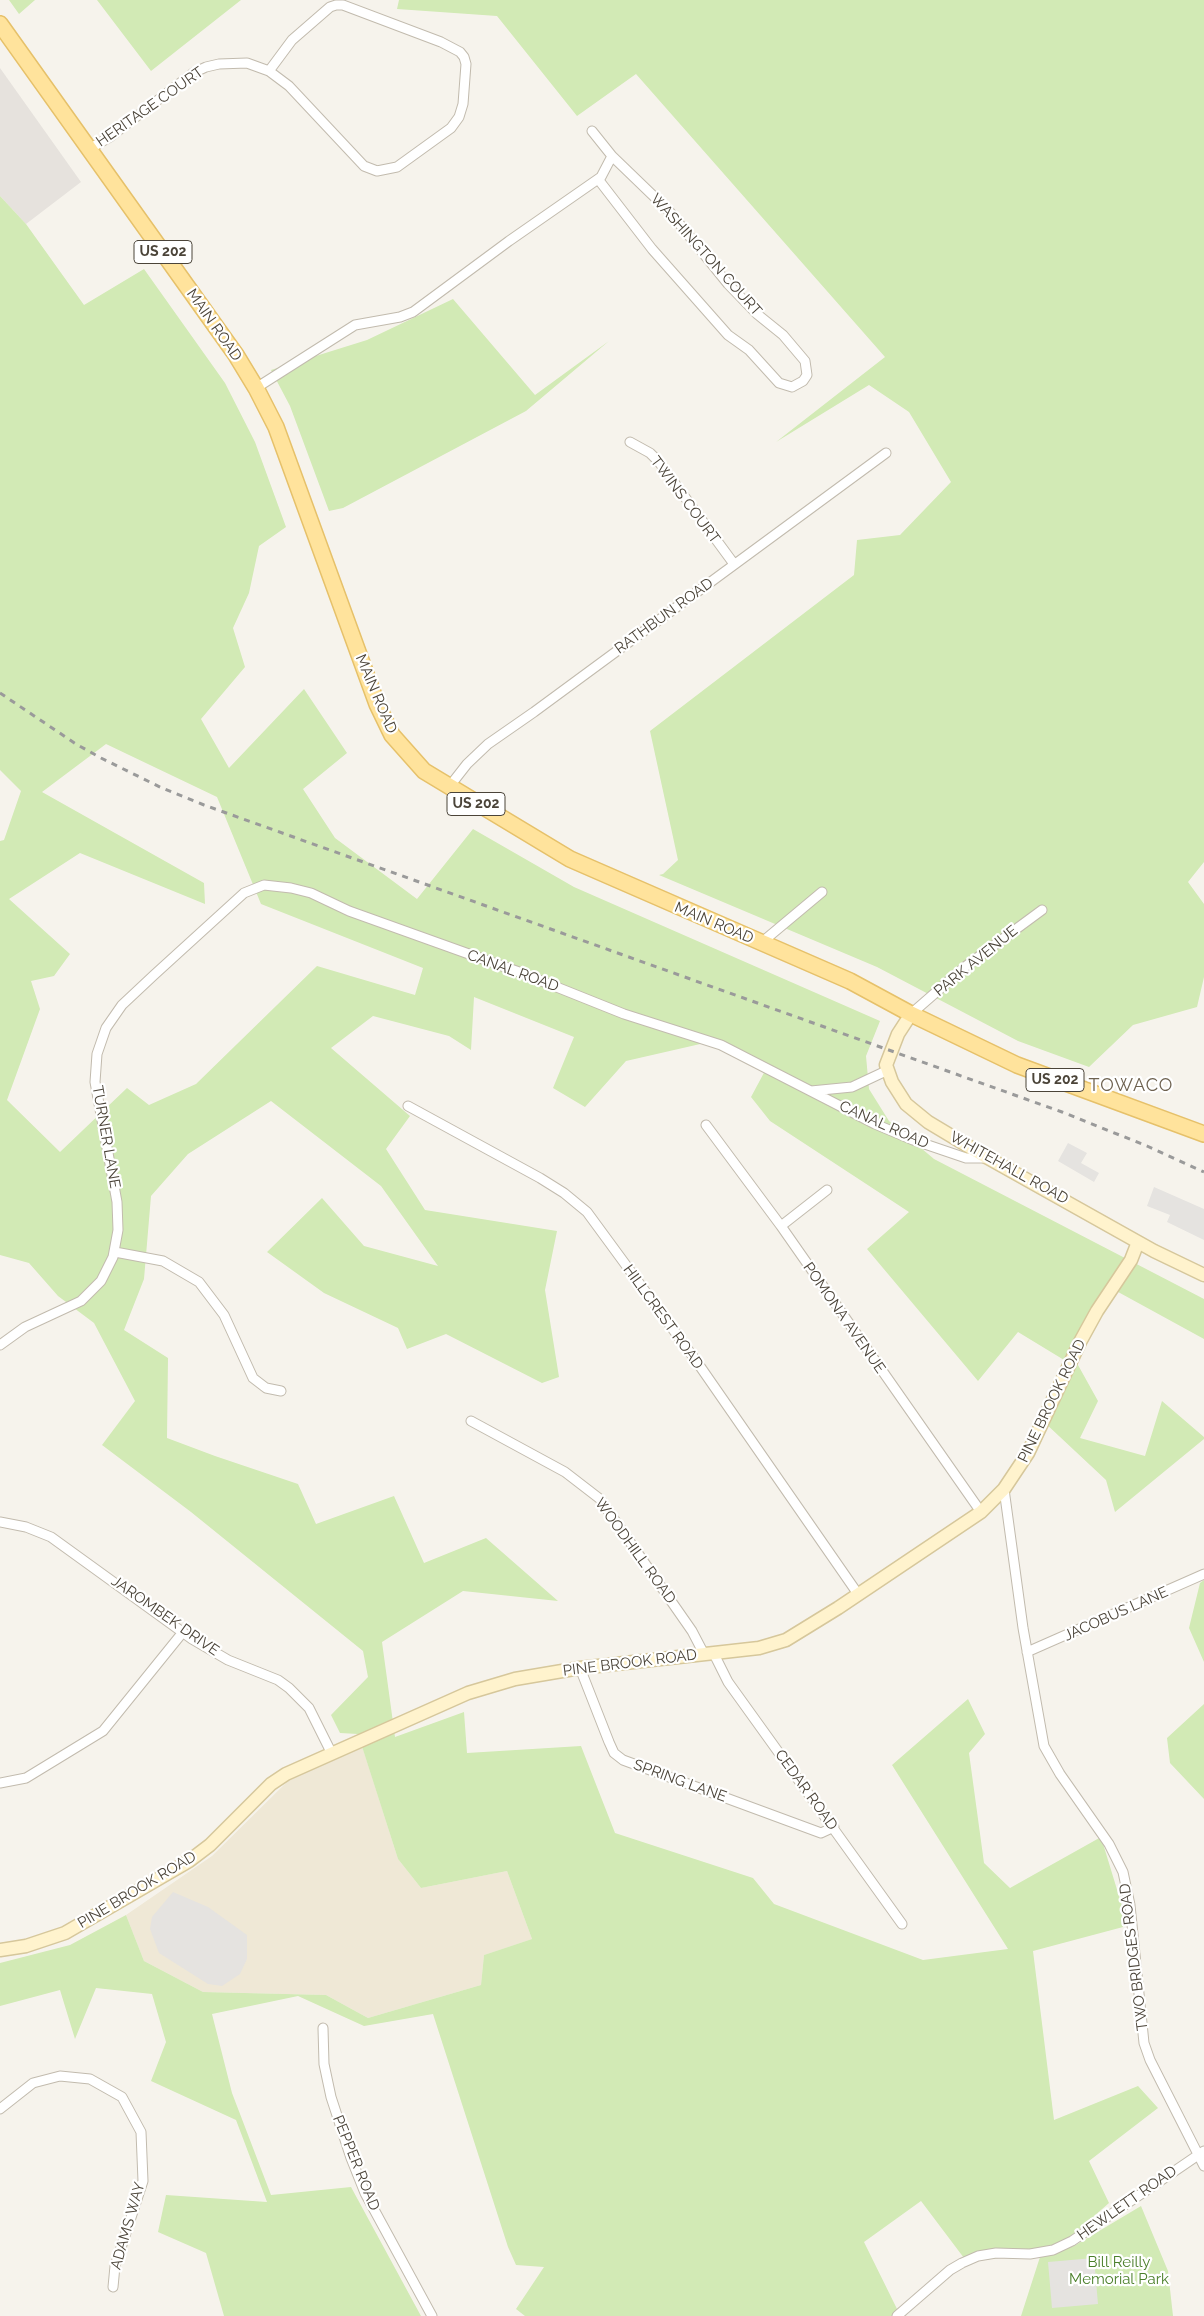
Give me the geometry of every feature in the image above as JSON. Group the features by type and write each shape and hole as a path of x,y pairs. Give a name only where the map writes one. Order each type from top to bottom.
{"main road":[{"name":"MAIN ROAD","path":"0,24 244,366 276,427 358,653 392,735 424,771 570,859 850,981 911,1014 1017,1065 1204,1134"}],"street":[{"name":"HERITAGE COURT","path":"89,149 110,137 193,73 219,64 247,63 269,72 289,86 359,162 370,169 384,171 404,164 455,123 463,104 466,64 460,52 441,42 343,5 336,5 330,7 292,40 269,72"},
{"name":"WASHINGTON COURT","path":"592,131 612,156 669,211 728,284 805,361 806,375 803,381 792,388 779,383 749,350 728,335 652,249 598,179"},
{"path":"256,388 355,325 400,317 413,312 509,240 601,177 612,156"},
{"name":"TWINS COURT","path":"630,442 650,453 659,462 734,564"},
{"name":"RATHBUN ROAD","path":"449,787 467,764 488,744 886,453"},
{"name":"CANAL ROAD","path":"218,917 244,893 258,886 270,884 311,893 349,911 544,982 624,1014 721,1045 875,1124 913,1140 966,1158 988,1158"},
{"path":"761,943 822,892"},
{"name":"PARK AVENUE","path":"911,1014 966,966 1042,910"},
{"name":"TURNER LANE","path":"0,1345 25,1326 81,1301 101,1281 115,1252 118,1230 117,1202 95,1082 96,1061 101,1041 110,1022 122,1005 218,917"},
{"path":"886,1071 886,1066 898,1034 911,1014"},
{"name":"CANAL ROAD","path":"811,1091 852,1086 886,1071"},
{"name":"WHITEHALL ROAD","path":"886,1071 906,1104 928,1122 1138,1242 1204,1275"},
{"name":"HILLCREST ROAD","path":"408,1106 540,1178 564,1193 587,1212 697,1362 858,1594"},
{"name":"POMONA AVENUE","path":"706,1125 781,1226 981,1512"},
{"path":"781,1226 827,1190"},
{"name":"PINE BROOK ROAD","path":"0,1950 26,1946 65,1933 189,1861 210,1845 271,1784 301,1766 468,1693 494,1684 580,1668 759,1648 786,1640 981,1512 1004,1489 1028,1453 1064,1372 1088,1326 1131,1260 1138,1242"},
{"path":"115,1252 163,1261 199,1282 224,1315 254,1378 266,1388 281,1391"},
{"name":"WOODHILL ROAD","path":"470,1421 565,1472 600,1499 709,1654"},
{"name":"TWO BRIDGES ROAD","path":"1004,1489 1044,1746 1057,1770 1108,1844 1123,1872 1130,1900 1144,2043 1150,2060 1201,2153 1204,2166"},
{"name":"JAROMBEK DRIVE","path":"0,1522 26,1527 51,1537 183,1632 228,1660 278,1680 309,1708 331,1752"},
{"name":"JACOBUS LANE","path":"1028,1652 1204,1574"},
{"path":"0,1783 26,1778 103,1731 183,1632"},
{"name":"CEDAR ROAD","path":"709,1654 902,1924"},
{"name":"SPRING LANE","path":"580,1668 614,1753 623,1760 821,1833 834,1827"},
{"name":"PEPPER ROAD","path":"323,2028 324,2064 331,2097 351,2158 365,2193 432,2316"},
{"name":"ADAMS WAY","path":"0,2108 33,2083 60,2076 90,2079 122,2096 142,2132 143,2181 115,2266 113,2288"},
{"name":"HEWLETT ROAD","path":"896,2316 950,2270 978,2256 996,2253 1030,2254 1053,2250 1072,2241 1201,2153"}],"shaded area":[{"path":"0,68 81,182 26,224 0,196"},
{"path":"1068,1143 1087,1153 1081,1163 1099,1173 1094,1182 1058,1161"},
{"path":"1154,1187 1204,1209 1204,1240 1167,1222 1170,1215 1147,1206"},
{"path":"362,1746 398,1859 421,1888 507,1871 532,1939 484,1955 481,1985 368,2018 326,1995 203,1992 144,1961 126,1915 212,1856 291,1778"},
{"path":"173,1892 208,1907 247,1935 247,1959 240,1974 222,1986 208,1984 159,1953 150,1929 152,1917"},
{"path":"1094,2258 1098,2304 1052,2308 1048,2262"}],"green space":[{"path":"9,0 35,0 19,14"},
{"path":"97,0 241,0 151,71"},
{"path":"399,0 1204,0 1204,862 1188,882 1204,904 1204,977 1197,1007 1133,1025 1089,1067 1018,1041 877,967 659,875 663,874 678,860 650,731 854,575 857,540 900,535 951,482 909,412 869,385 776,442 885,357 636,74 577,116 497,16 397,9"},
{"path":"0,196 26,224 84,305 144,269 225,383 255,442 286,527 259,546 249,593 233,628 245,667 201,719 229,768 304,689 347,753 303,789 335,838 417,899 473,829 574,887 880,1021 866,1056 869,1089 889,1121 934,1159 1204,1299 1204,1339 1109,1287 1073,1356 1098,1401 1080,1438 1145,1456 1162,1401 1204,1437 1204,1439 1115,1512 1106,1480 1044,1422 1069,1363 1018,1332 978,1381 867,1249 909,1212 770,1121 751,1097 766,1069 709,1042 626,1061 585,1107 553,1088 574,1037 474,997 471,1050 449,1036 373,1016 331,1048 410,1116 386,1149 425,1210 557,1231 545,1290 559,1377 542,1383 446,1334 407,1349 398,1328 324,1293 267,1252 322,1198 364,1246 438,1266 381,1186 271,1101 188,1154 151,1196 144,1279 124,1330 168,1358 167,1438 298,1484 316,1524 394,1496 424,1563 486,1538 558,1601 463,1591 382,1642 395,1737 464,1712 467,1753 581,1746 615,1833 753,1878 774,1904 923,1960 1008,1949 892,1765 968,1699 985,1734 969,1753 984,1863 1010,1888 1101,1837 1122,1906 1123,1927 1033,1951 1054,2120 1138,2086 1158,2108 1089,2161 1109,2203 1054,2251 967,2262 921,2201 864,2242 899,2313 907,2316 525,2316 516,2309 544,2267 516,2265 508,2247 433,2014 364,2026 298,1996 212,2014 232,2093 271,2195 351,2187 421,2316 224,2316 206,2253 158,2232 166,2195 267,2202 236,2120 151,2081 166,2042 152,1994 96,1988 75,2039 60,1990 0,2006 0,1963 70,1945 126,1915 144,1961 203,1992 326,1995 368,2018 481,1985 484,1955 532,1939 507,1871 421,1888 398,1859 358,1734 340,1733 331,1715 368,1677 363,1651 191,1512 102,1445 135,1401 94,1323 58,1296 29,1263 0,1255 0,841 4,840 21,791 0,770","holes":["106,744 217,797 261,904 423,968 415,995 317,966 196,1084 149,1105 127,1088 60,1152 7,1100 40,1009 31,981 54,976 70,954 9,899 80,853 205,904 204,883 42,792"]},
{"path":"453,299 535,395 609,341 526,411 343,508 329,511 290,406 271,370 367,340"},
{"path":"1204,1580 1204,1662 1189,1628 1200,1583"},
{"path":"1204,1704 1204,1799 1170,1763 1167,1738"},
{"name":"Bill Reilly Memorial Park","path":"1141,2206 1168,2271 1173,2316 1021,2316 1040,2257 1074,2246"}],"railway":[{"path":"0,693 76,744 101,758 162,788 204,805 1062,1112 1147,1146 1204,1172"}],"district":[{"name":"TOWACO","path":"1131,1086"}]}
